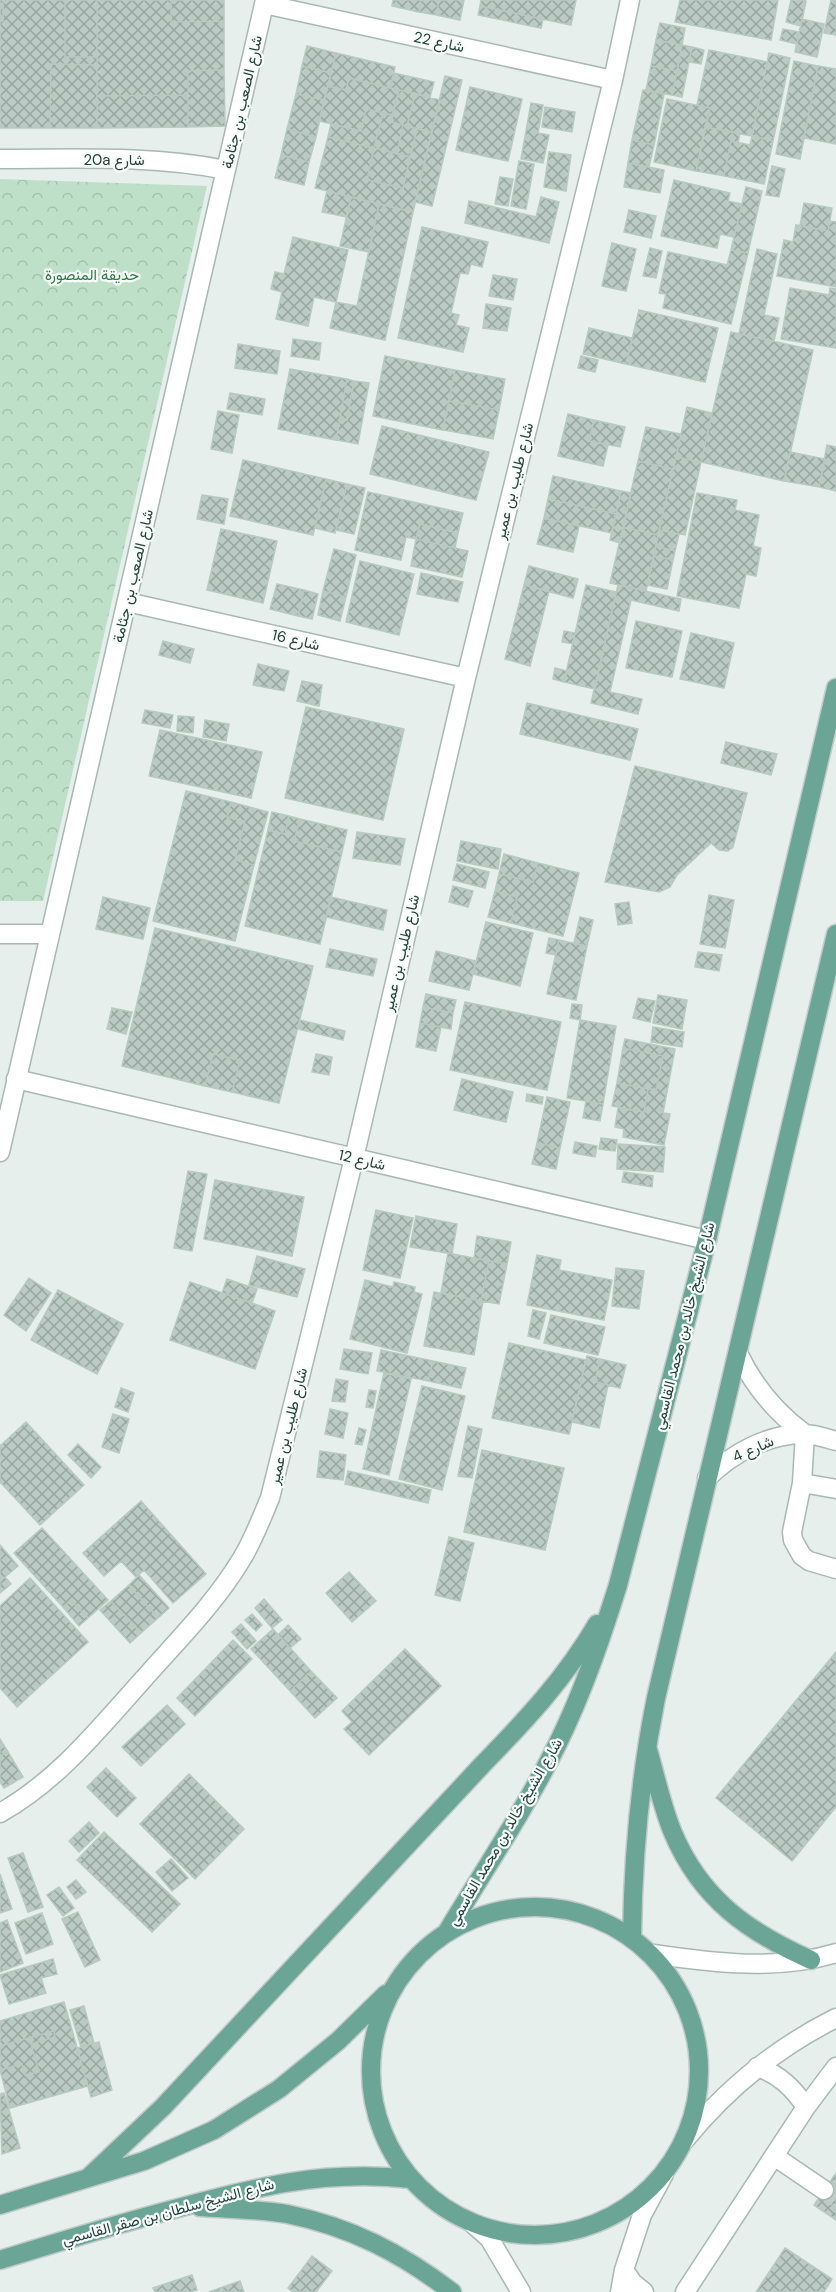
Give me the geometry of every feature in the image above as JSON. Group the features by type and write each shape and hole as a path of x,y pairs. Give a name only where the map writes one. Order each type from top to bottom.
{"main road":[{"name":"شارع الشيخ خالد بن محمد القاسمي","path":"447,1932 531,1794 557,1744 581,1692 618,1585 707,1240 836,688"},
{"path":"632,1936 635,1840 646,1745 836,934"},
{"path":"89,2178 162,2107 545,1699 584,1647 618,1585"},
{"path":"646,1745 672,1832 686,1860 704,1887 726,1910 751,1930 811,1960"},
{"path":"0,2205 144,2161 214,2130 279,2089 338,2041 395,1984 418,1955 447,1932 482,1914 520,1906 559,1907 597,1917 632,1936 653,1954 678,1986 694,2023 700,2063 698,2093 697,2103 684,2141 664,2174 639,2198 609,2218 576,2230 542,2235 506,2233 473,2224 443,2207 411,2180 387,2145 374,2105 371,2063 378,2022 395,1984"},
{"name":"شارع الشيخ سلطان بن صقر القاسمي","path":"0,2260 93,2231 280,2182 327,2176 376,2175 411,2180"},
{"path":"183,2206 285,2214 332,2225 386,2248 417,2265 452,2292"}],"street":[{"name":"شارع طليب بن عمير","path":"0,1813 43,1784 72,1758 200,1614 241,1560 270,1498 354,1158 466,678 613,80 630,0"},
{"name":"شارع 22","path":"265,2 613,80"},
{"name":"شارع الصعب بن جثامة","path":"0,1152 265,2"},
{"name":"20a شارع","path":"0,159 176,161 226,170"},
{"name":"شارع 16","path":"127,602 466,678"},
{"path":"0,934 50,934"},
{"name":"شارع 12","path":"16,1079 707,1240"},
{"name":"شارع 4","path":"738,1353 747,1372 772,1407 805,1434"},
{"path":"805,1434 802,1483 792,1532 796,1549 809,1561 836,1569"},
{"name":"شارع 4","path":"707,1478 730,1459 755,1445 774,1438 805,1434 836,1440"},
{"path":"802,1483 836,1489"},
{"path":"653,1954 748,1964 811,1960 836,1953"},
{"path":"684,2141 705,2114 757,2067 788,2045 836,2018"},
{"path":"757,2067 770,2071 784,2081 806,2107"},
{"path":"685,2292 806,2107 836,2067"},
{"path":"774,2156 824,2190"},
{"path":"620,2292 624,2271 642,2215 664,2174"},
{"path":"473,2224 489,2238 521,2292"},
{"path":"624,2271 644,2292"}],"green space":[{"name":"حديقة المنصورة","path":"0,179 207,186 43,901 0,901"}],"building":[{"path":"0,0 3,0 3,21 0,21"},
{"path":"3,0 65,0 65,57 97,57 97,65 51,64 50,128 0,128 0,21 3,21"},
{"path":"65,0 97,0 97,57 65,57"},
{"path":"97,0 171,0 171,22 224,21 224,70 188,71 188,95 97,96"},
{"path":"171,0 224,0 224,21 171,22"},
{"path":"393,0 421,0 419,12 392,6"},
{"path":"421,0 439,0 436,15 419,12"},
{"path":"439,0 464,0 460,20 436,15"},
{"path":"481,0 576,0 571,25 480,6"},
{"path":"680,0 778,0 771,40 675,22"},
{"path":"791,0 806,1 801,26 786,22"},
{"path":"831,0 836,0 836,35 824,33"},
{"path":"480,6 543,19 541,28 478,15"},
{"path":"802,19 824,24 817,57 795,52"},
{"path":"660,23 685,28 682,45 656,40"},
{"path":"783,29 799,32 797,44 780,40"},
{"path":"656,40 682,45 677,71 651,66"},
{"path":"682,45 692,47 682,97 672,95"},
{"path":"307,46 336,53 331,73 302,66"},
{"path":"692,47 704,50 701,64 689,62"},
{"path":"709,50 767,62 752,136 705,127 710,108 697,105"},
{"path":"336,53 395,67 390,88 349,78 346,90 328,86"},
{"path":"769,53 790,58 773,141 752,136"},
{"path":"794,61 818,66 800,159 776,154"},
{"path":"51,64 97,65 97,128 50,128"},
{"path":"302,66 331,73 324,100 296,94"},
{"path":"651,66 677,71 672,95 646,90"},
{"path":"818,66 836,69 836,144 804,138"},
{"path":"224,70 225,126 188,127 188,71"},
{"path":"394,73 434,82 430,97 390,88"},
{"path":"445,76 462,80 432,206 415,202"},
{"path":"349,78 399,90 392,115 366,109 361,131 319,121 328,86 346,90"},
{"path":"470,87 522,99 508,161 456,150"},
{"path":"399,90 415,94 407,126 391,122"},
{"path":"643,90 664,94 654,145 632,140"},
{"path":"296,94 324,100 316,137 287,129"},
{"path":"415,94 440,100 432,132 407,126"},
{"path":"188,95 188,127 97,128 97,96"},
{"path":"667,99 710,108 696,171 654,162"},
{"path":"531,103 543,105 538,133 549,135 543,163 521,159"},
{"path":"545,107 575,112 572,132 542,127"},
{"path":"366,109 383,113 374,148 328,137 331,124 361,131"},
{"path":"383,113 392,115 391,122 403,125 397,153 374,148"},
{"path":"403,125 417,129 410,157 397,153"},
{"path":"705,127 740,133 738,143 731,141 724,176 696,171"},
{"path":"287,129 316,137 309,162 281,155"},
{"path":"417,129 432,132 413,212 315,188 328,137 374,148 367,180 403,188"},
{"path":"752,136 773,141 764,184 724,176 731,141 750,145"},
{"path":"632,140 654,145 649,167 628,163"},
{"path":"374,148 410,157 403,188 367,180"},
{"path":"549,152 571,155 566,191 544,187"},
{"path":"281,155 309,162 304,185 275,178"},
{"path":"519,161 534,164 526,209 511,206"},
{"path":"628,163 664,170 660,193 624,187"},
{"path":"772,166 785,169 779,197 766,195"},
{"path":"500,177 513,179 508,206 495,204"},
{"path":"674,180 730,193 728,201 742,204 734,237 720,234 717,248 661,236"},
{"path":"746,187 762,191 748,253 731,250"},
{"path":"327,191 351,197 347,217 322,212"},
{"path":"351,197 379,204 369,252 340,246"},
{"path":"541,197 559,202 549,243 465,223 469,201 536,217"},
{"path":"804,203 832,208 828,231 800,226"},
{"path":"379,204 413,212 385,340 330,328 336,302 357,306"},
{"path":"629,210 656,216 651,238 624,232"},
{"path":"830,221 836,222 836,287 777,276 784,240 793,242 796,225 828,231"},
{"path":"422,227 488,242 482,267 471,264 468,274 460,273 451,313 459,315 456,325 469,328 463,352 398,338"},
{"path":"293,237 348,250 336,302 314,297 308,326 276,319 282,292 271,289 275,272 284,274"},
{"path":"612,243 636,249 626,291 602,286"},
{"path":"650,248 662,251 656,278 643,276"},
{"path":"757,249 777,254 764,315 779,318 774,341 739,334"},
{"path":"731,250 748,253 731,324 663,308 666,294 659,293 668,252 727,265"},
{"path":"493,275 517,279 513,300 489,296"},
{"path":"790,288 829,295 830,288 836,289 836,348 781,339"},
{"path":"486,304 511,308 507,331 483,328"},
{"path":"639,310 718,328 705,382 626,364"},
{"path":"589,328 632,338 626,364 583,354"},
{"path":"731,332 813,350 784,481 701,462"},
{"path":"293,339 321,343 319,360 291,356"},
{"path":"238,344 280,351 277,374 235,368"},
{"path":"385,356 455,370 443,430 373,416"},
{"path":"581,356 598,360 595,372 578,368"},
{"path":"290,369 347,379 336,440 278,429"},
{"path":"455,370 505,379 499,410 449,401"},
{"path":"347,379 354,381 347,420 340,418"},
{"path":"354,381 369,383 358,444 336,440 340,418 347,420"},
{"path":"230,393 265,399 262,415 227,409"},
{"path":"449,401 499,410 493,439 443,430"},
{"path":"687,407 712,413 701,462 676,457"},
{"path":"218,411 239,415 232,453 211,449"},
{"path":"568,414 594,420 589,441 608,445 603,466 558,456"},
{"path":"594,420 625,427 620,447 589,441"},
{"path":"382,426 489,452 476,500 370,474"},
{"path":"646,427 681,434 673,469 638,461"},
{"path":"827,445 836,447 836,491 819,487"},
{"path":"790,452 825,459 819,487 784,481"},
{"path":"676,457 701,462 685,535 659,530"},
{"path":"243,460 326,479 313,535 230,516"},
{"path":"638,461 673,469 658,535 623,527"},
{"path":"553,476 621,491 616,514 548,499"},
{"path":"326,479 347,484 335,533 315,528"},
{"path":"347,484 365,488 354,534 336,530"},
{"path":"621,491 631,493 620,543 610,540"},
{"path":"368,492 463,513 458,533 420,524 416,539 406,537 401,560 355,550"},
{"path":"697,493 737,500 735,510 759,515 753,546 761,548 756,576 746,574 739,608 677,596"},
{"path":"202,495 228,499 224,524 197,519"},
{"path":"548,499 616,514 612,533 544,518"},
{"path":"544,518 579,526 573,552 537,544"},
{"path":"420,524 458,533 455,548 416,539"},
{"path":"623,527 658,535 646,591 610,583"},
{"path":"221,529 277,541 263,603 207,590"},
{"path":"659,530 679,534 675,551 656,546"},
{"path":"416,539 468,551 462,577 411,566"},
{"path":"656,546 675,551 673,560 654,556"},
{"path":"334,549 356,555 346,597 323,591"},
{"path":"654,556 673,560 667,589 647,585"},
{"path":"360,561 414,574 399,635 346,622"},
{"path":"529,566 578,579 573,598 524,585"},
{"path":"421,573 463,582 458,602 417,594"},
{"path":"277,584 304,590 298,616 270,609"},
{"path":"524,585 549,591 530,666 505,659"},
{"path":"586,585 616,592 595,689 564,682"},
{"path":"618,585 681,599 679,611 631,600 610,692 642,699 638,714 591,703"},
{"path":"304,590 318,594 312,619 298,616"},
{"path":"323,591 346,597 340,621 318,615"},
{"path":"636,621 682,631 672,677 626,668"},
{"path":"564,631 575,633 573,644 562,642"},
{"path":"691,633 734,643 724,688 680,679"},
{"path":"163,641 194,649 190,663 159,655"},
{"path":"258,664 289,671 284,691 253,685"},
{"path":"555,668 567,671 564,682 553,679"},
{"path":"302,681 322,685 319,706 297,701"},
{"path":"527,703 638,729 630,760 520,734"},
{"path":"306,707 404,729 383,820 285,798"},
{"path":"145,710 173,715 170,728 142,723"},
{"path":"178,716 194,717 193,733 177,731"},
{"path":"205,720 229,724 226,741 203,737"},
{"path":"160,730 262,752 251,798 149,776"},
{"path":"726,742 777,754 771,775 721,763"},
{"path":"635,766 747,793 733,847 728,851 719,850 711,843 677,875 670,887 659,892 605,882"},
{"path":"186,791 231,802 227,817 245,821 235,860 254,865 235,941 153,921"},
{"path":"231,802 268,812 254,865 235,860 245,821 227,817"},
{"path":"272,812 289,816 285,834 268,830"},
{"path":"289,816 300,819 294,841 342,852 320,944 245,926 268,830 285,834"},
{"path":"300,819 347,830 342,852 294,841"},
{"path":"357,832 405,839 400,865 353,858"},
{"path":"461,841 501,849 498,869 457,861"},
{"path":"504,854 538,863 533,882 499,874"},
{"path":"538,863 579,873 563,936 511,923 517,897 495,891 499,874 533,882"},
{"path":"457,864 489,872 485,888 453,880"},
{"path":"453,886 473,891 468,907 449,902"},
{"path":"495,891 517,897 511,923 488,917"},
{"path":"709,895 734,900 725,948 700,944"},
{"path":"103,897 150,908 143,939 96,929"},
{"path":"331,897 387,910 383,930 326,917"},
{"path":"629,902 632,923 618,925 615,904"},
{"path":"580,917 593,920 587,946 574,943"},
{"path":"486,922 533,933 520,986 473,974"},
{"path":"155,928 313,966 279,1103 232,1092 240,1060 213,1054 205,1086 122,1066"},
{"path":"549,938 559,940 556,955 546,953"},
{"path":"559,940 587,946 576,1000 547,994"},
{"path":"330,949 377,959 373,976 326,967"},
{"path":"436,951 476,961 469,990 429,981"},
{"path":"698,952 722,955 719,971 695,967"},
{"path":"426,994 456,1000 453,1013 423,1007"},
{"path":"658,995 687,1000 682,1029 653,1023"},
{"path":"638,998 655,1001 650,1022 633,1018"},
{"path":"465,1002 561,1022 547,1090 450,1070"},
{"path":"572,1004 582,1005 580,1020 570,1018"},
{"path":"423,1007 453,1013 451,1029 420,1023"},
{"path":"112,1008 132,1012 126,1034 107,1029"},
{"path":"300,1020 345,1031 343,1040 298,1029"},
{"path":"580,1020 616,1026 603,1104 567,1098"},
{"path":"420,1023 441,1027 436,1051 416,1047"},
{"path":"653,1027 684,1032 682,1047 651,1042"},
{"path":"625,1039 675,1049 663,1113 670,1114 664,1145 623,1137 624,1129 615,1127 618,1108 644,1112 648,1089 656,1090 663,1056 623,1048"},
{"path":"623,1048 663,1056 656,1090 617,1083"},
{"path":"213,1054 240,1060 232,1092 205,1086"},
{"path":"316,1054 332,1057 329,1075 312,1072"},
{"path":"462,1079 513,1092 506,1122 454,1110"},
{"path":"617,1083 648,1089 644,1112 612,1106"},
{"path":"527,1094 543,1097 542,1104 526,1101"},
{"path":"547,1097 570,1102 560,1148 537,1143"},
{"path":"586,1101 603,1104 600,1121 583,1118"},
{"path":"601,1138 617,1140 615,1151 599,1149"},
{"path":"575,1142 597,1146 595,1157 573,1153"},
{"path":"537,1143 560,1148 556,1169 532,1164"},
{"path":"618,1144 665,1147 663,1172 617,1169"},
{"path":"188,1171 207,1174 192,1251 174,1248"},
{"path":"624,1172 653,1176 652,1187 622,1182"},
{"path":"215,1180 304,1197 292,1256 204,1239"},
{"path":"376,1210 413,1218 400,1278 363,1270"},
{"path":"416,1216 457,1224 452,1254 410,1247"},
{"path":"477,1236 511,1242 507,1264 474,1258"},
{"path":"448,1253 489,1261 481,1301 441,1293"},
{"path":"537,1255 561,1260 559,1270 612,1280 604,1320 527,1305"},
{"path":"257,1256 305,1269 297,1297 249,1285"},
{"path":"489,1261 507,1264 499,1304 481,1301"},
{"path":"616,1268 644,1271 639,1309 612,1306"},
{"path":"29,1278 51,1293 26,1331 4,1315"},
{"path":"227,1279 257,1289 252,1303 222,1293"},
{"path":"365,1280 393,1287 394,1282 415,1287 414,1292 422,1294 407,1353 350,1339"},
{"path":"190,1282 275,1311 255,1369 170,1340"},
{"path":"58,1290 123,1324 97,1374 31,1340"},
{"path":"434,1292 483,1301 474,1355 424,1346"},
{"path":"533,1310 546,1313 539,1339 528,1336"},
{"path":"551,1315 605,1327 598,1355 544,1343"},
{"path":"509,1343 586,1360 569,1434 492,1418"},
{"path":"344,1349 372,1353 368,1374 340,1369"},
{"path":"381,1350 433,1361 428,1381 377,1371"},
{"path":"587,1356 600,1359 595,1382 608,1385 599,1428 572,1422"},
{"path":"600,1359 626,1365 620,1388 595,1382"},
{"path":"433,1361 466,1368 461,1388 428,1381"},
{"path":"384,1373 411,1379 389,1475 363,1469"},
{"path":"336,1379 348,1381 345,1402 332,1401"},
{"path":"422,1386 465,1396 442,1490 399,1479"},
{"path":"121,1388 134,1393 128,1412 115,1407"},
{"path":"369,1390 376,1391 373,1408 366,1407"},
{"path":"330,1409 348,1413 343,1438 325,1434"},
{"path":"113,1414 129,1419 119,1453 102,1447"},
{"path":"26,1422 84,1485 40,1525 0,1482 0,1446"},
{"path":"468,1426 482,1429 472,1478 458,1476"},
{"path":"359,1428 366,1430 362,1445 355,1444"},
{"path":"78,1444 101,1467 91,1478 68,1455"},
{"path":"482,1450 564,1468 545,1550 464,1532"},
{"path":"320,1451 346,1455 343,1480 317,1477"},
{"path":"348,1471 431,1490 428,1503 345,1484"},
{"path":"141,1501 206,1574 173,1603 144,1570 136,1577 121,1561 104,1576 83,1553"},
{"path":"42,1528 108,1600 88,1618 71,1600 63,1607 14,1553"},
{"path":"449,1537 474,1543 460,1601 435,1595"},
{"path":"0,1545 18,1566 5,1577 11,1584 0,1593"},
{"path":"349,1572 376,1601 352,1622 326,1593"},
{"path":"139,1575 169,1608 158,1618 129,1585"},
{"path":"30,1578 88,1642 17,1707 0,1688 0,1606"},
{"path":"129,1585 158,1618 141,1633 111,1601"},
{"path":"264,1599 282,1620 272,1628 255,1608"},
{"path":"71,1600 88,1618 79,1626 63,1607"},
{"path":"111,1601 141,1633 130,1643 100,1610"},
{"path":"252,1614 262,1625 256,1631 245,1620"},
{"path":"241,1624 256,1641 247,1649 232,1632"},
{"path":"288,1625 301,1639 290,1648 278,1635"},
{"path":"273,1629 311,1671 290,1691 251,1649"},
{"path":"233,1640 252,1659 195,1716 177,1698"},
{"path":"405,1649 441,1686 369,1755 344,1729 352,1722 342,1711"},
{"path":"836,1652 836,1807 792,1861 716,1798"},
{"path":"311,1671 337,1698 315,1718 290,1691"},
{"path":"167,1705 185,1724 141,1766 122,1747"},
{"path":"0,1739 8,1752 0,1756"},
{"path":"8,1752 23,1777 4,1788 0,1782 0,1756"},
{"path":"106,1768 136,1798 117,1817 87,1787"},
{"path":"189,1774 244,1829 195,1879 140,1824"},
{"path":"89,1822 99,1833 79,1852 69,1841"},
{"path":"104,1832 180,1904 152,1932 77,1860"},
{"path":"23,1853 43,1907 28,1912 8,1858"},
{"path":"171,1859 188,1878 172,1891 156,1872"},
{"path":"0,1874 12,1909 0,1913"},
{"path":"76,1880 86,1892 76,1899 67,1887"},
{"path":"59,1887 74,1908 63,1916 47,1895"},
{"path":"78,1912 100,1960 85,1967 62,1919"},
{"path":"42,1913 53,1944 26,1954 15,1923"},
{"path":"7,1920 23,1963 0,1972 0,1923"},
{"path":"53,1959 57,1974 41,1978 46,1993 9,2004 0,1975"},
{"path":"64,2002 88,2086 10,2108 0,2070 22,2064 25,2075 39,2072 31,2044 55,2037 54,2031 0,2046 0,2021"},
{"path":"84,2006 94,2043 81,2047 70,2010"},
{"path":"54,2031 55,2037 31,2044 39,2072 25,2075 22,2064 0,2070 0,2046"},
{"path":"99,2042 112,2090 91,2097 77,2048"},
{"path":"4,2093 20,2148 2,2154 0,2094"},
{"path":"836,2173 836,2220 814,2205"},
{"path":"785,2248 832,2279 824,2292 756,2292"},
{"path":"312,2256 332,2271 316,2292 293,2292 288,2288"},
{"path":"192,2275 197,2290 155,2292 153,2288"},
{"path":"240,2281 244,2292 209,2292"}],"tunnel":[{"path":"824,2190 836,2198"}]}
